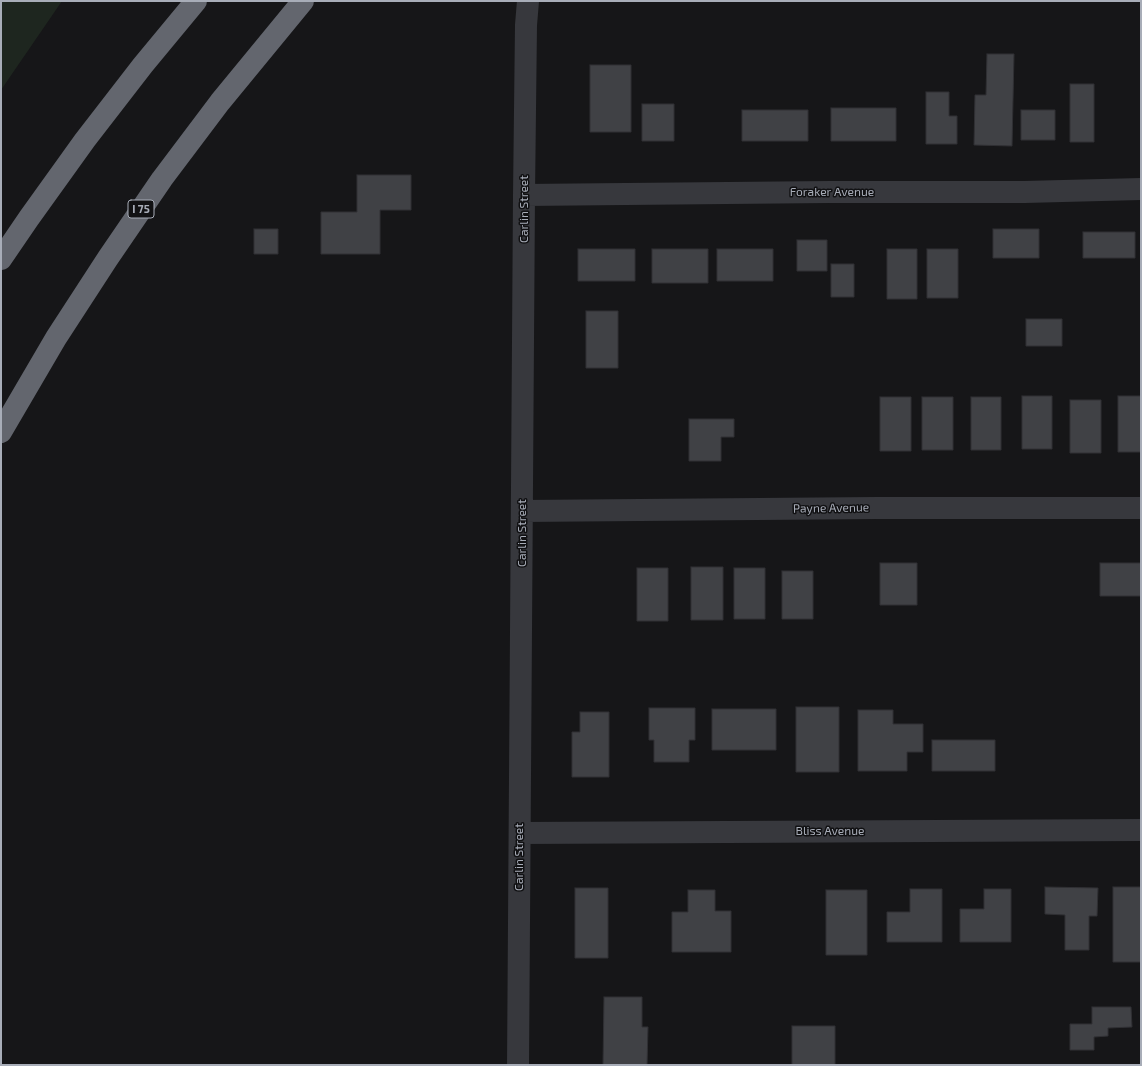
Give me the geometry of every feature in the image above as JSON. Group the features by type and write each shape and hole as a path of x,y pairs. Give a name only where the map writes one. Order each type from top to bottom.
{"highway":[{"path":"1,259 85,140 143,65 196,1"},
{"name":"I 75","path":"1,432 56,338 162,179 220,102 303,1"}],"street":[{"name":"Carlin Street","path":"518,1065 524,195 526,25 528,1"},
{"name":"Foraker Avenue","path":"524,195 1024,192 1141,189"},
{"name":"Payne Avenue","path":"522,511 876,508 1141,508"},
{"name":"Bliss Avenue","path":"520,832 1141,830"}],"shaded area":[{"path":"1,1 62,1 1,90"}],"building":[{"path":"987,54 1014,54 1012,146 974,145 975,95 986,95"},
{"path":"590,65 631,65 631,132 590,132"},
{"path":"1070,84 1094,84 1094,142 1070,142"},
{"path":"926,92 949,92 949,116 957,116 957,144 926,144"},
{"path":"642,104 674,104 674,141 642,141"},
{"path":"831,108 896,108 896,141 831,141"},
{"path":"742,110 808,110 808,141 742,141"},
{"path":"1021,110 1055,110 1055,140 1021,140"},
{"path":"357,175 411,175 411,210 380,210 380,254 321,254 321,212 357,212"},
{"path":"254,229 278,229 278,254 254,254"},
{"path":"993,229 1039,229 1039,258 993,258"},
{"path":"1083,232 1135,232 1135,258 1083,258"},
{"path":"797,240 827,240 827,271 797,271"},
{"path":"578,249 635,249 635,281 578,281"},
{"path":"652,249 708,249 708,283 652,283"},
{"path":"717,249 773,249 773,281 717,281"},
{"path":"887,249 917,249 917,299 887,299"},
{"path":"927,249 958,249 958,298 927,298"},
{"path":"831,264 854,264 854,297 831,297"},
{"path":"586,311 618,311 618,368 586,368"},
{"path":"1026,319 1062,319 1062,346 1026,346"},
{"path":"1022,396 1052,396 1052,449 1022,449"},
{"path":"1118,396 1141,396 1141,452 1118,452"},
{"path":"880,397 911,397 911,451 880,451"},
{"path":"922,397 953,397 953,450 922,450"},
{"path":"971,397 1001,397 1001,450 971,450"},
{"path":"1070,400 1101,400 1101,453 1070,453"},
{"path":"689,419 734,419 734,437 721,437 721,461 689,461"},
{"path":"880,563 917,563 917,605 880,605"},
{"path":"1100,563 1141,563 1141,596 1100,596"},
{"path":"691,567 723,567 723,620 691,620"},
{"path":"637,568 668,568 668,621 637,621"},
{"path":"734,568 765,568 765,619 734,619"},
{"path":"782,571 813,571 813,619 782,619"},
{"path":"796,707 839,707 839,772 796,772"},
{"path":"649,708 695,708 695,740 689,740 689,762 654,762 654,740 649,740"},
{"path":"712,709 776,709 776,750 712,750"},
{"path":"858,710 893,710 893,724 923,724 923,752 907,752 907,771 858,771"},
{"path":"580,712 609,712 609,777 572,777 572,732 580,732"},
{"path":"932,740 995,740 995,771 932,771"},
{"path":"1045,887 1098,888 1097,916 1089,916 1089,950 1065,950 1065,915 1045,914"},
{"path":"1113,887 1141,887 1141,962 1113,962"},
{"path":"575,888 608,888 608,958 575,958"},
{"path":"910,889 942,889 942,942 887,942 887,912 910,912"},
{"path":"984,889 1011,889 1011,942 960,942 960,909 984,909"},
{"path":"688,890 715,890 715,911 731,911 731,952 672,952 672,912 688,912"},
{"path":"826,890 867,890 867,955 826,955"},
{"path":"604,997 642,997 642,1027 648,1027 647,1065 603,1065"},
{"path":"1092,1007 1131,1007 1132,1027 1108,1028 1108,1036 1094,1037 1094,1050 1070,1050 1070,1024 1092,1024"},
{"path":"792,1026 835,1026 835,1065 792,1065"}]}
